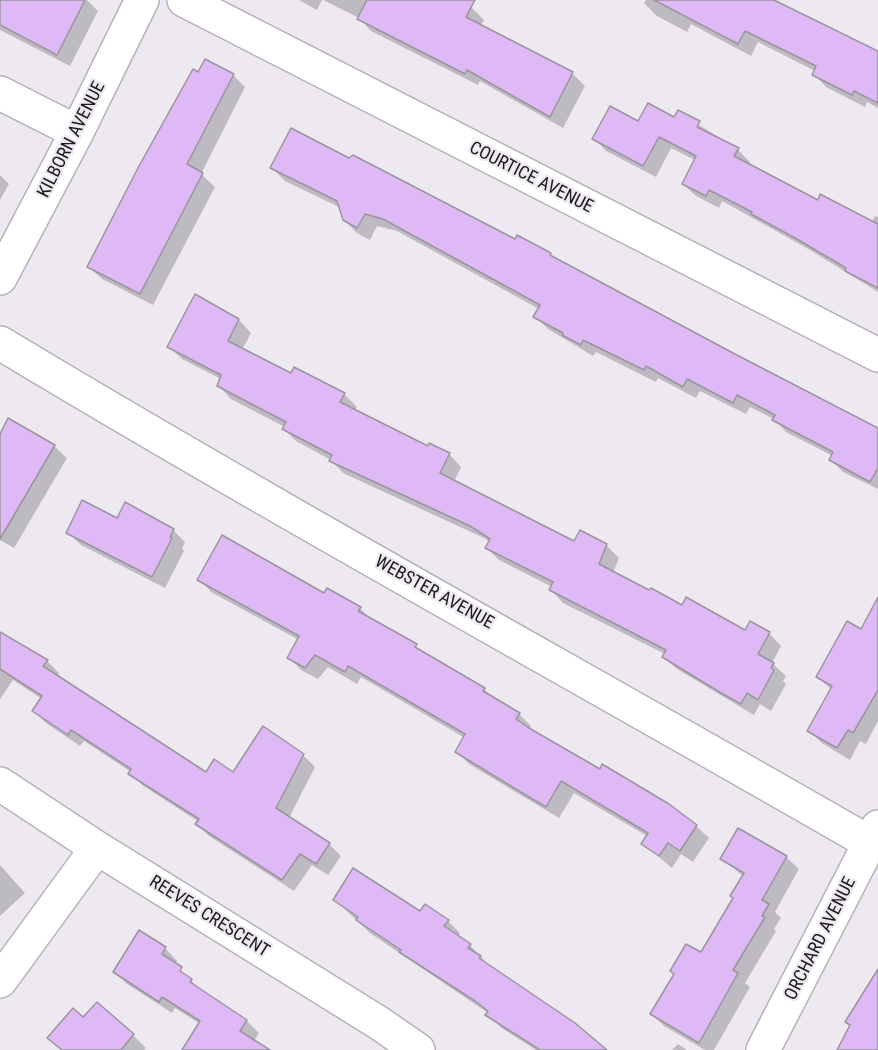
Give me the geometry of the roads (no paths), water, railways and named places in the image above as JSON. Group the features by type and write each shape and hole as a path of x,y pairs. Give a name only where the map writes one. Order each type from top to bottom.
{"street":[{"name":"KILBORN AVENUE","path":"0,278 77,132 142,0"},
{"name":"COURTICE AVENUE","path":"184,0 878,355"},
{"path":"0,93 77,132"},
{"name":"WEBSTER AVENUE","path":"0,343 159,439 556,662 874,835"},
{"name":"REEVES CRESCENT","path":"0,784 97,848 379,1023 418,1050"},
{"name":"ORCHARD AVENUE","path":"763,1050 874,835"},
{"path":"0,981 97,848"}]}
